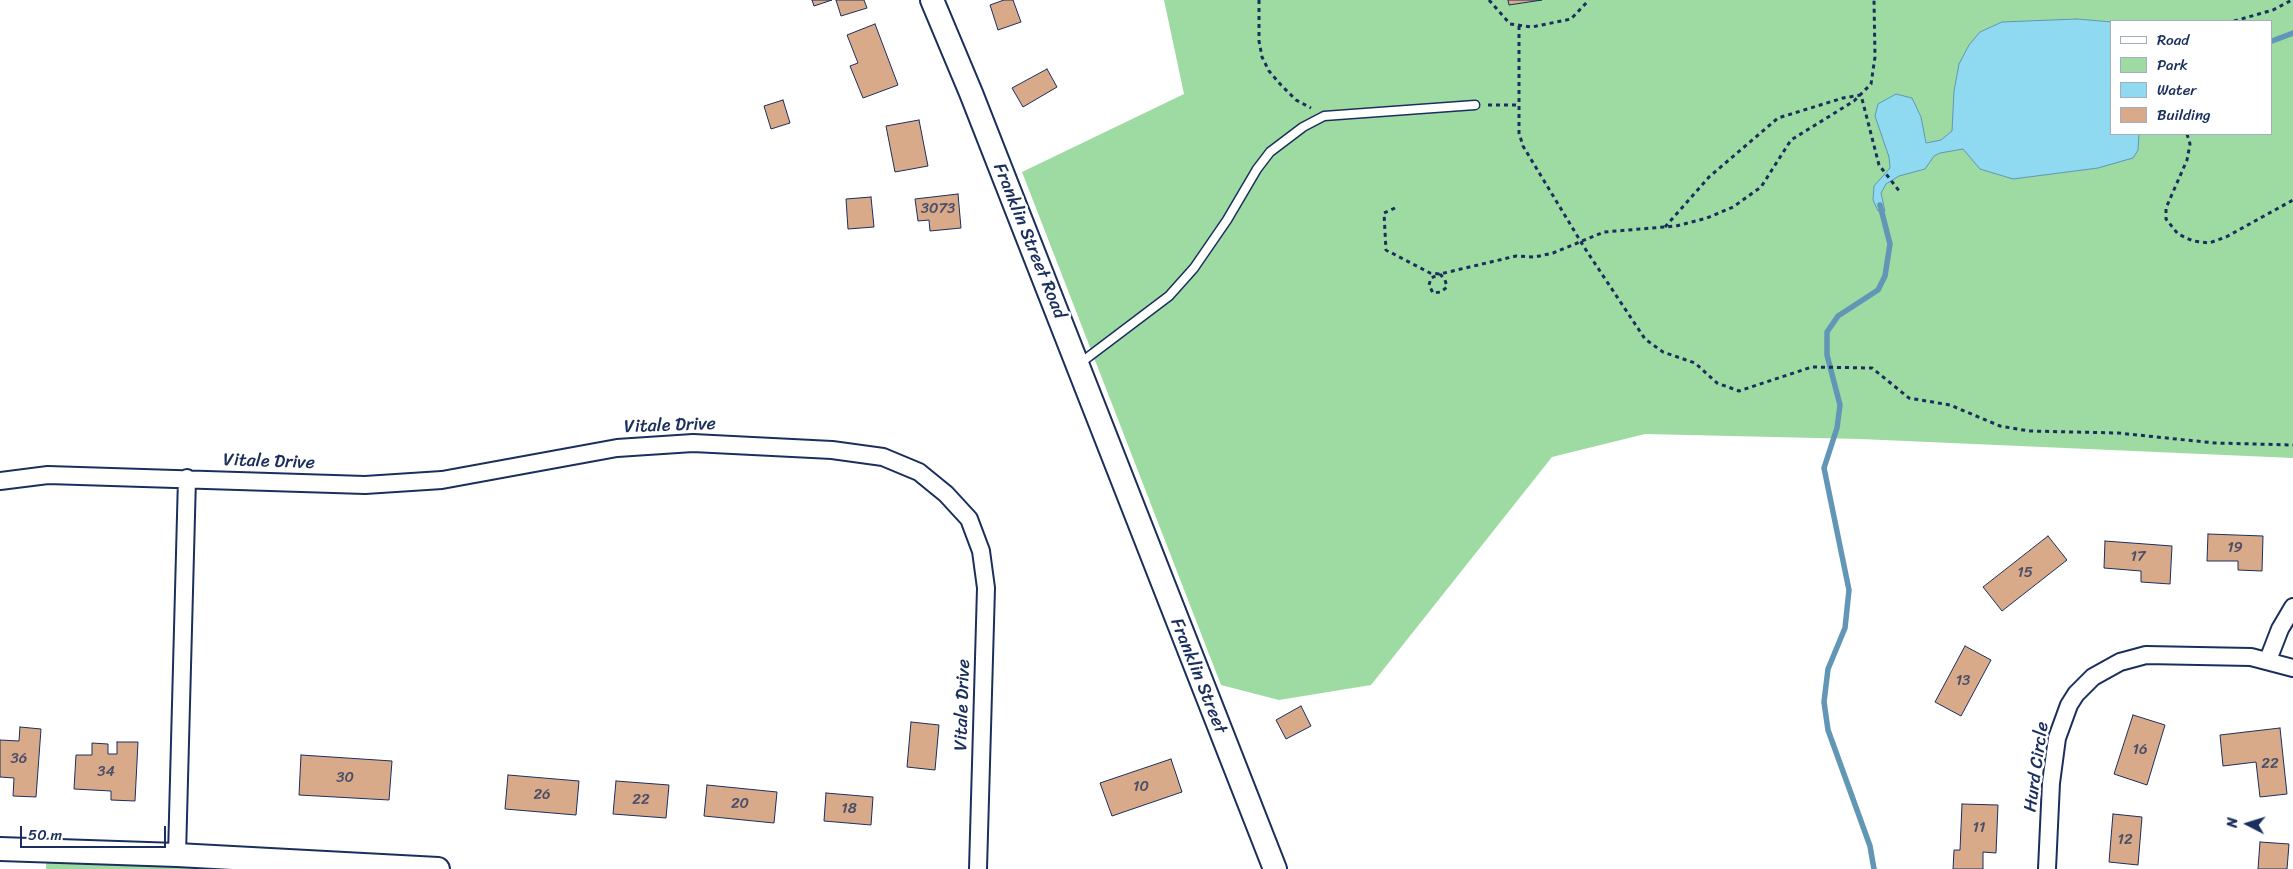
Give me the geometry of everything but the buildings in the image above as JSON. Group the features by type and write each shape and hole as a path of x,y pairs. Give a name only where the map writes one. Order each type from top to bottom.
{"street":[{"name":"Franklin Street Road","path":"932,0 971,93 1122,482"},
{"name":"Vitale Drive","path":"0,481 48,475 187,478 365,486 442,480 616,448 693,443 832,450 883,457 919,472 946,494 969,520 981,551 986,588 978,869"},
{"path":"177,855 187,478"},
{"name":"Franklin Street","path":"1122,482 1275,869"},
{"path":"2268,660 2280,629 2293,607"},
{"name":"Hurd Circle","path":"2047,869 2052,783 2058,738 2069,705 2084,685 2103,671 2120,662 2146,655 2241,656 2268,660 2293,668"},
{"path":"0,850 177,855 438,869"}],"lane":[{"path":"1077,365 1169,296 1194,268 1227,220 1256,169 1270,152 1303,126 1324,116 1475,105"}],"path":[{"path":"1259,0 1259,41 1262,57 1269,71 1296,100 1324,116"},
{"path":"1489,0 1510,24 1532,27 1571,19 1589,0"},
{"path":"1395,208 1384,212 1386,250 1430,273 1440,274 1445,280 1447,287 1441,292 1433,293 1429,285 1431,278 1440,274 1516,256 1535,257 1553,253 1604,232 1663,228 1706,218 1733,207 1752,195 1761,186 1791,140 1861,95 1871,84 1874,74 1874,0"},
{"path":"2237,20 2272,10 2292,0"},
{"path":"1518,26 1519,133 1523,146 1580,241 1646,339 1663,352 1695,363 1717,383 1739,391 1812,367 1872,368 1909,398 1950,405 2000,426 2029,431 2126,433 2215,442 2293,445"},
{"path":"1861,95 1879,165 1900,192"},
{"path":"1663,228 1709,178 1778,118 1843,98 1861,95"},
{"path":"1475,105 1518,105"},
{"path":"2188,135 2190,144 2188,160 2171,192 2166,208 2166,219 2178,234 2193,241 2209,242 2217,240 2250,225 2293,200"}],"green space":[{"path":"1164,0 2293,0 2293,458 1860,439 1645,434 1552,457 1371,685 1279,700 1221,685 1022,172 1184,94"},
{"path":"47,851 337,869 46,869"}],"water":[{"path":"2077,19 2110,22 2110,135 2139,135 2138,150 2133,158 2098,168 2013,179 1980,169 1963,149 1940,153 1934,156 1925,169 1899,176 1886,184 1881,193 1885,211 1878,211 1873,200 1874,186 1890,168 1889,157 1875,116 1878,104 1896,94 1912,98 1921,117 1926,143 1941,140 1952,131 1954,91 1959,64 1969,45 1980,32 2002,22"}],"waterway":[{"path":"2273,41 2293,33"},
{"path":"1874,869 1870,846 1828,730 1824,702 1828,669 1845,628 1849,590 1824,468 1837,428 1840,405 1827,355 1827,332 1838,316 1878,290 1885,276 1890,244 1880,205"}]}
